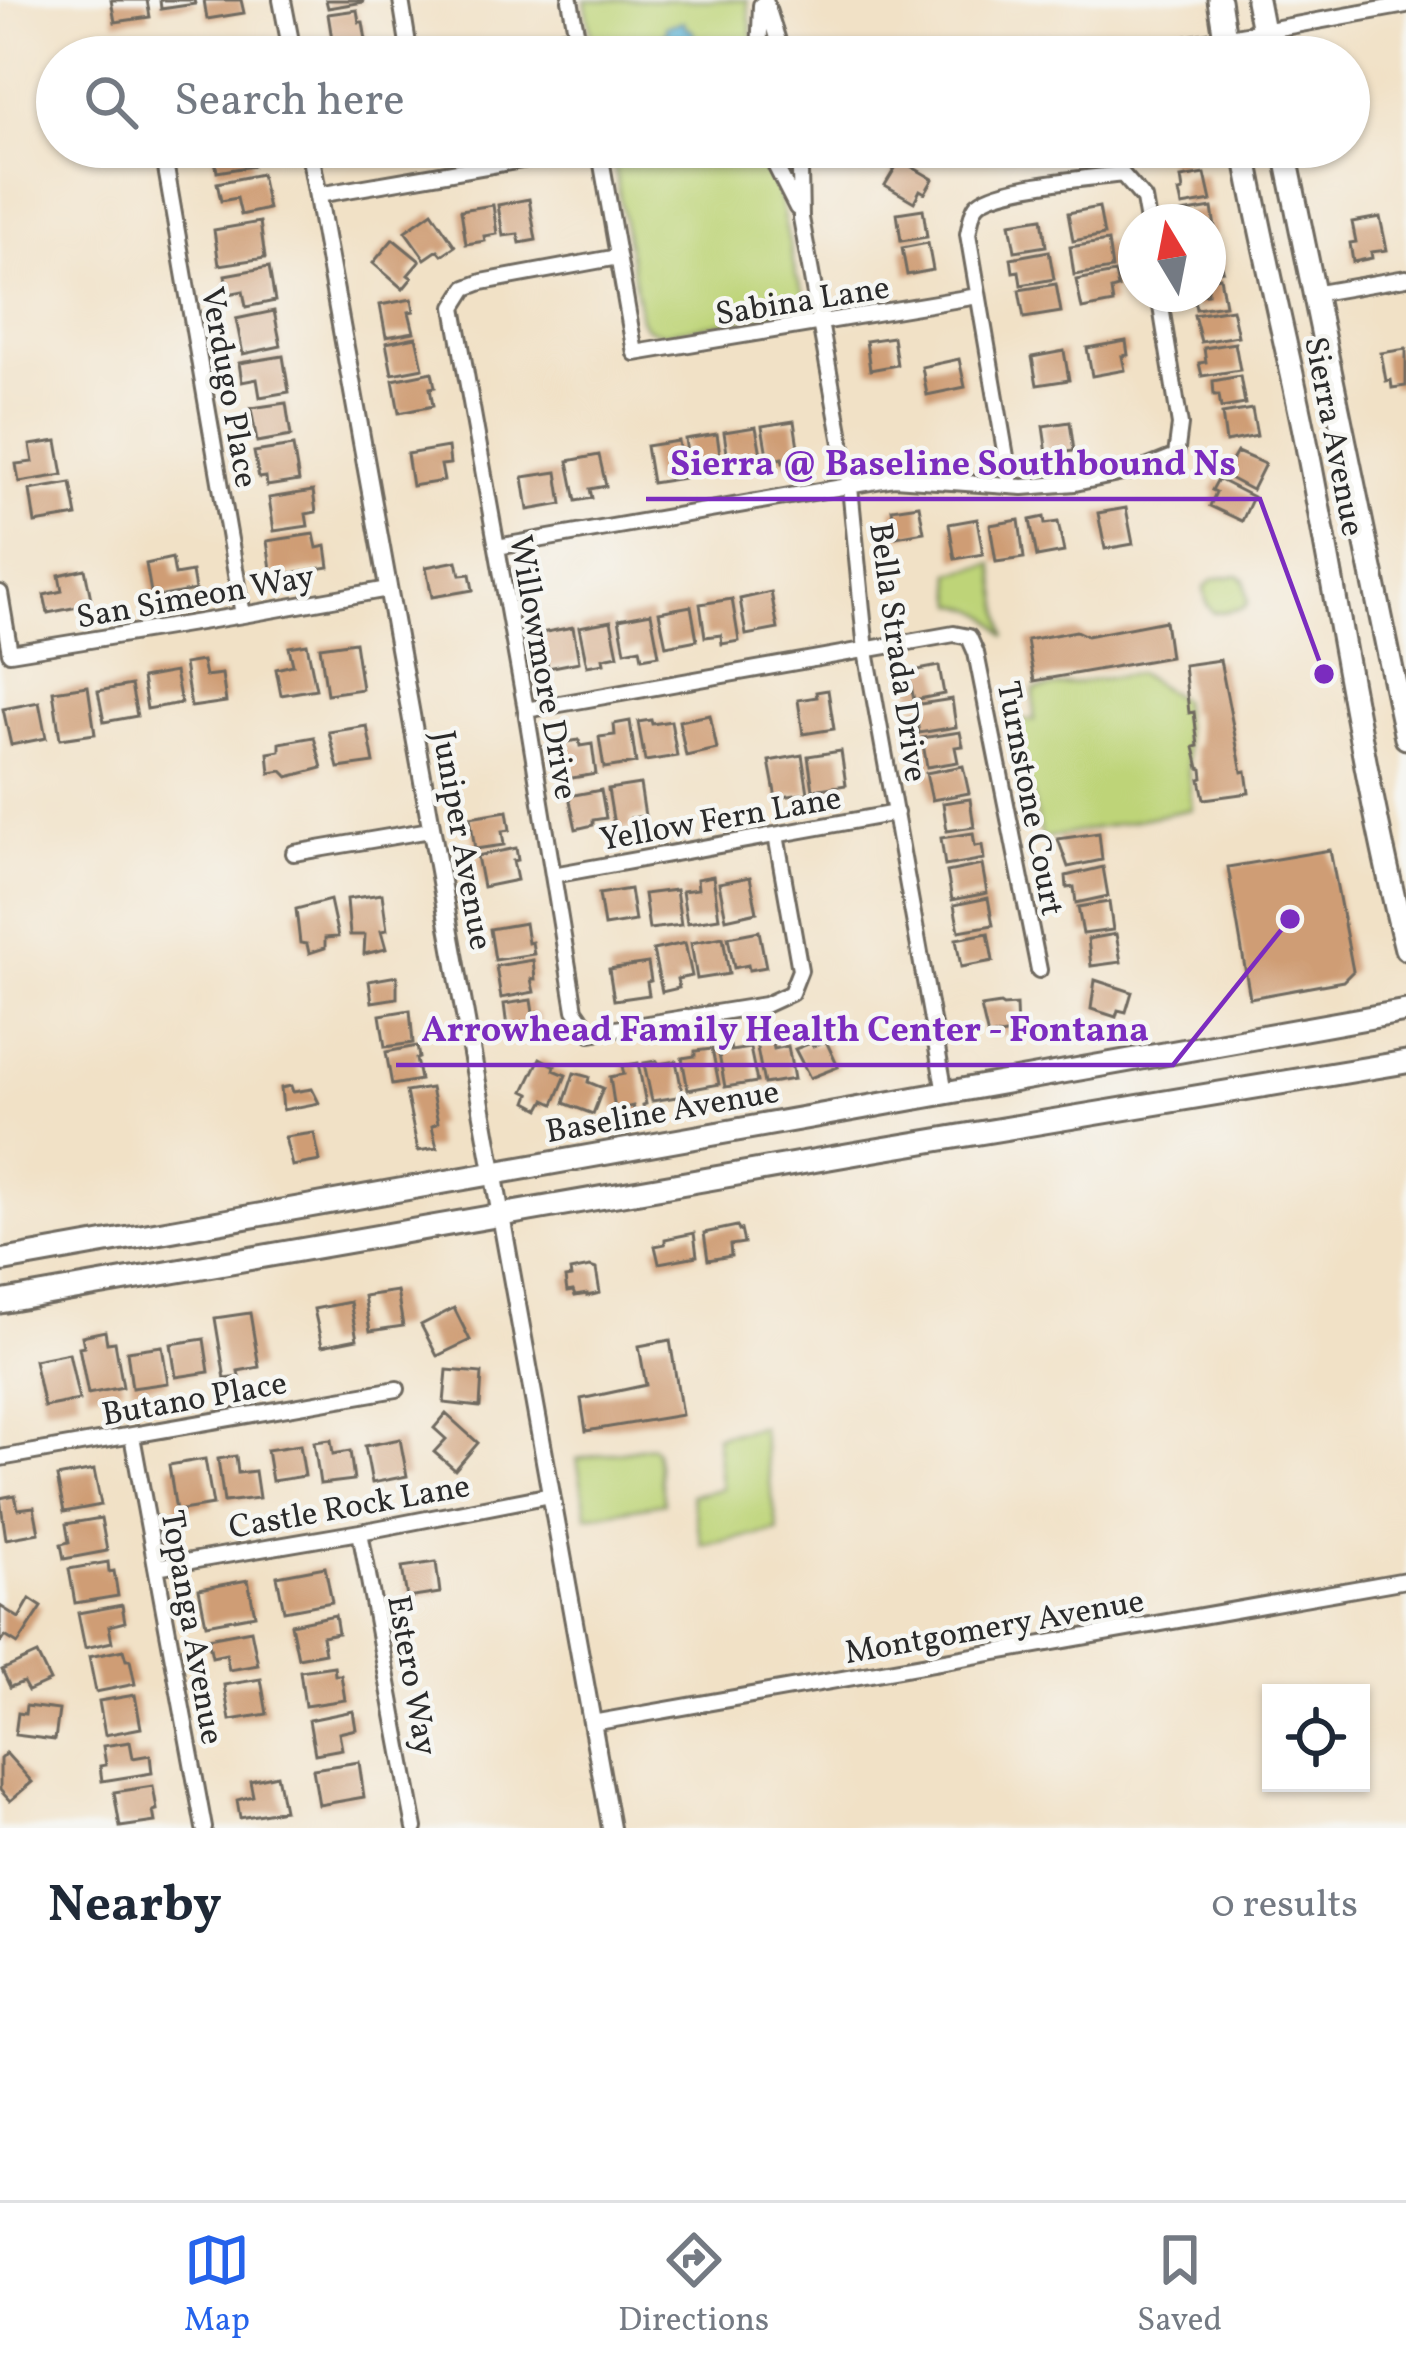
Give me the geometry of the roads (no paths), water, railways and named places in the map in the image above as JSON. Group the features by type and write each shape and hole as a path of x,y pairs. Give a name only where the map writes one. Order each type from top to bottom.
{"main road":[{"path":"1219,0 1225,36"},
{"path":"1257,0 1264,36"},
{"name":"Sierra Avenue","path":"1248,168 1303,427 1374,813 1406,950"},
{"name":"Sierra Avenue","path":"1288,168 1406,737"},
{"name":"Baseline Avenue","path":"0,1261 1406,1011"},
{"path":"0,1302 1406,1062"}],"street":[{"path":"282,0 288,36"},
{"path":"401,0 407,36"},
{"path":"570,0 576,36"},
{"path":"761,36 764,0"},
{"path":"764,0 776,36"},
{"path":"1252,36 1401,4"},
{"name":"Verdugo Place","path":"166,168 243,615"},
{"name":"Juniper Avenue","path":"313,168 610,1828"},
{"path":"318,195 476,168"},
{"path":"602,168 618,257"},
{"name":"Bella Strada Drive","path":"776,168 801,218"},
{"name":"Bella Strada Drive","path":"802,168 801,218 850,487 866,650 945,1093"},
{"path":"1011,486 968,233 974,208 990,195 1123,174 1145,204"},
{"name":"Willowmore Drive","path":"618,257 482,282 466,287 454,307 574,1010 591,1033 765,1004 791,993 800,970 776,835"},
{"name":"Sabina Lane","path":"618,257 635,353 979,296"},
{"path":"1313,294 1406,278"},
{"path":"497,548 894,478 1011,486 1075,483 1146,468 1176,457 1180,424 1163,312"},
{"name":"San Simeon Way","path":"0,592 10,653 388,589"},
{"name":"Turnstone Court","path":"866,650 954,634 970,637 1040,970"},
{"path":"526,710 866,650"},
{"name":"Yellow Fern Lane","path":"553,875 896,813"},
{"path":"294,854 430,830"},
{"name":"Butano Place","path":"0,1458 397,1389"},
{"name":"Topanga Avenue","path":"132,1436 203,1828"},
{"name":"Castle Rock Lane","path":"156,1567 551,1495"},
{"name":"Estero Way","path":"361,1532 415,1828"},
{"name":"Montgomery Avenue","path":"592,1724 1406,1580"}],"water":[{"path":"684,22 694,36 663,36 666,26"}],"place":[{"name":"Sierra @ Baseline Southbound Ns","path":"1324,674"},
{"name":"Arrowhead Family Health Center - Fontana","path":"1290,919"}]}
